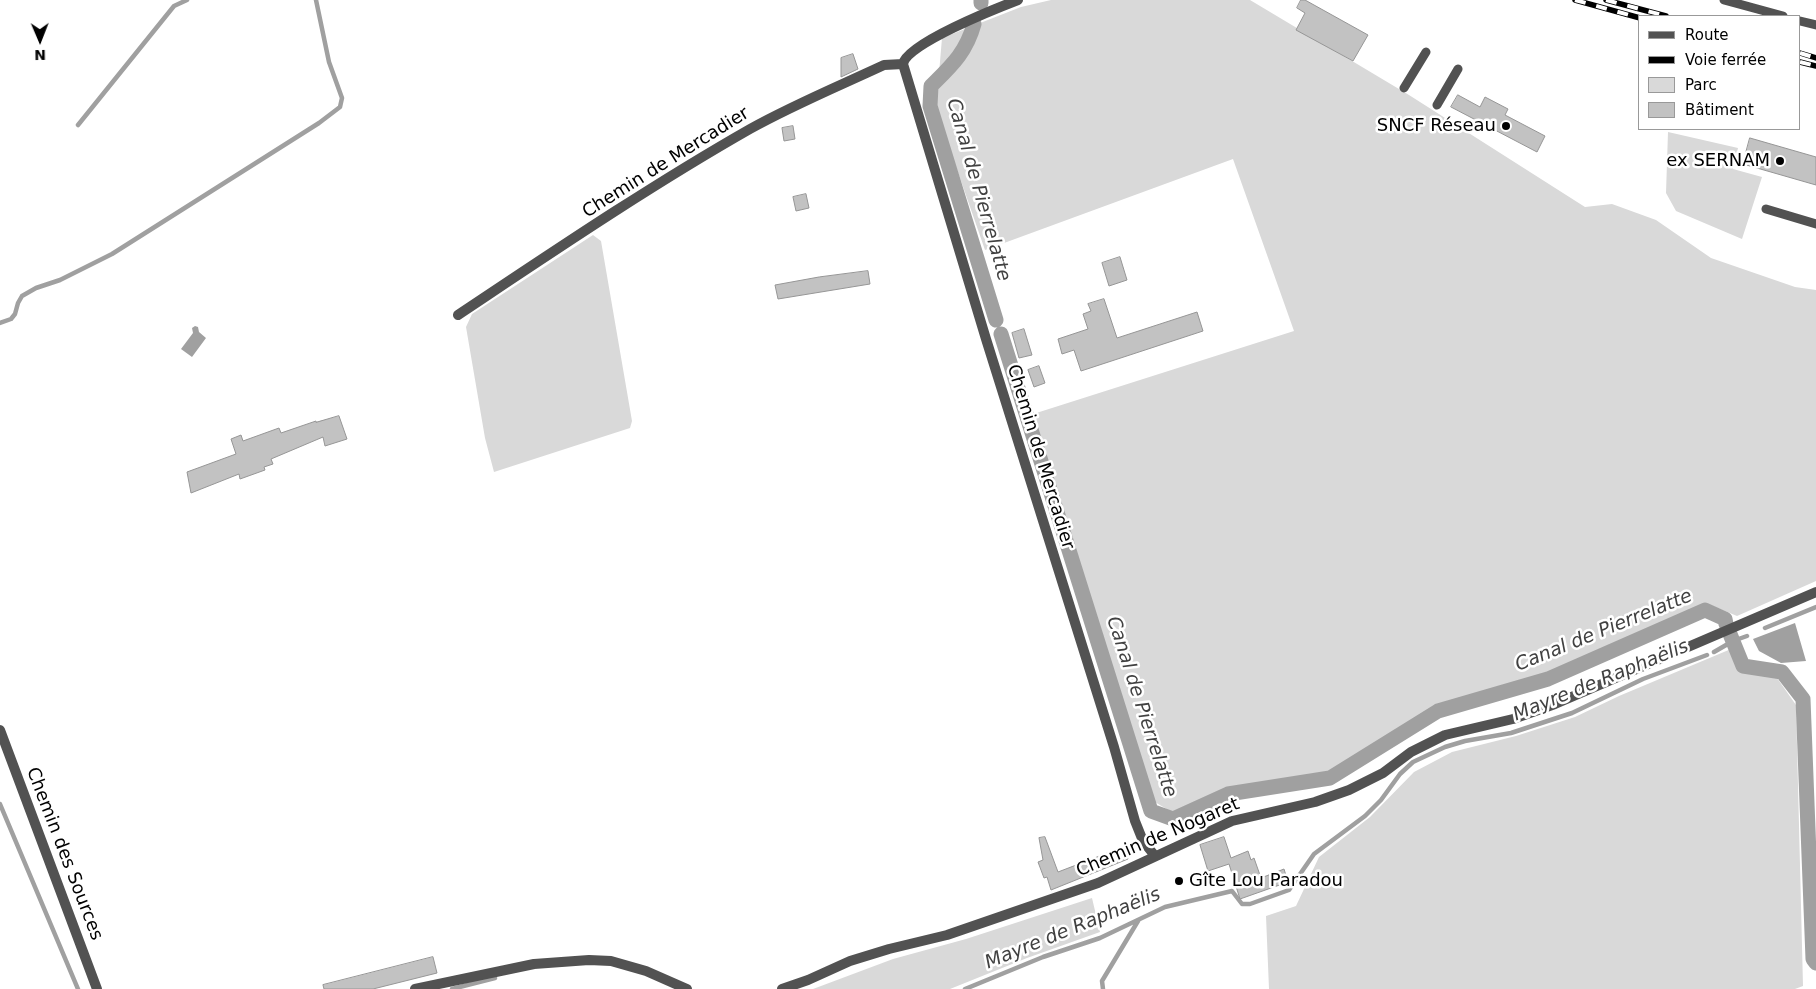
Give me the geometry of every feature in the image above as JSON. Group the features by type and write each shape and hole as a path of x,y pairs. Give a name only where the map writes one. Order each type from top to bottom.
{"street":[{"path":"903,64 903,60 911,52 932,38 1018,0"},
{"name":"Chemin de Mercadier","path":"458,315 647,191 749,130 774,116 884,65 903,64 1135,820 1143,841 1155,856"},
{"name":"Chemin de Nogaret","path":"782,989 850,961 888,949 948,935 1079,889 1135,866 1232,821 1315,802 1349,790 1383,773 1411,752 1444,734 1513,720 1555,704 1816,592"},
{"name":"Chemin des Sources","path":"0,730 98,989"},
{"path":"415,989 534,964 589,960 611,961 646,971 687,989"}],"lane":[{"path":"1724,0 1779,15"},
{"path":"1801,21 1816,25"},
{"path":"1404,88 1426,52"},
{"path":"1437,105 1458,69"},
{"path":"1766,209 1816,224"}],"green space":[{"path":"1051,0 1250,0 1409,95 1585,207 1612,204 1656,220 1711,258 1795,287 1816,290 1816,581 1737,616 1706,603 1544,676 1434,707 1331,771 1226,788 1173,813 1155,802 1030,415 1294,331 1233,159 985,250 936,109 942,38 1021,7"},
{"path":"1668,132 1738,148 1733,169 1762,177 1742,239 1676,211 1666,193"},
{"path":"593,235 601,241 632,421 630,428 494,472 485,438 466,327 472,314"},
{"path":"1731,649 1738,671 1777,678 1796,705 1803,986 1795,989 1269,989 1266,916 1296,906 1319,857 1370,817 1414,772 1452,752 1516,736 1575,717 1619,696"},
{"path":"1092,898 1100,932 1027,958 950,989 813,989 893,959 966,939"}],"shaded area":[{"path":"198,327 199,332 206,338 192,357 181,349 193,333 192,328"},
{"path":"1795,623 1806,661 1781,663 1759,651 1753,639"}],"building":[{"path":"1301,0 1305,0 1368,35 1353,61 1296,30 1305,13 1297,8"},
{"path":"853,54 858,69 841,77 841,58"},
{"name":"SNCF Réseau","path":"1458,95 1480,107 1485,97 1508,109 1505,115 1545,136 1537,152 1451,107"},
{"path":"793,126 795,139 784,141 782,128"},
{"name":"ex SERNAM","path":"1750,138 1816,157 1816,185 1743,164"},
{"path":"806,194 809,208 796,211 793,197"},
{"path":"1120,257 1127,280 1109,286 1102,263"},
{"path":"868,271 870,284 778,299 775,285"},
{"path":"1104,299 1117,338 1197,312 1203,331 1081,371 1074,350 1062,354 1058,339 1088,329 1083,314 1091,311 1088,304"},
{"path":"1024,329 1032,355 1019,358 1012,333"},
{"path":"1039,366 1045,383 1034,387 1028,370"},
{"path":"339,416 347,439 325,446 323,437 271,459 273,464 264,467 265,470 240,479 239,474 191,493 187,472 236,454 231,439 241,435 243,441 279,428 281,433 316,421"},
{"path":"1045,837 1058,872 1123,847 1128,859 1051,890 1047,877 1044,878 1038,862 1043,860 1039,838"},
{"path":"1224,837 1231,858 1248,851 1251,860 1254,858 1261,878 1284,869 1288,882 1240,899 1229,864 1208,871 1200,845"},
{"path":"433,957 437,973 373,989 324,989 323,985"}],"waterway":[{"path":"78,125 174,6 187,0"},
{"path":"0,323 11,319 22,296 36,288 60,280 112,254 319,123 340,107 342,98 329,62 316,0"},
{"name":"Canal de Pierrelatte","path":"974,24 962,51 931,86 930,106 996,320"},
{"name":"Canal de Pierrelatte","path":"1001,334 1151,811 1173,819 1228,794 1330,778 1438,711 1548,679 1705,610 1725,619 1726,624"},
{"name":"Mayre de Raphaëlis","path":"1765,628 1816,607"},
{"name":"Canal de Pierrelatte","path":"1730,634 1743,666 1782,672 1803,699 1813,959 1816,963"},
{"name":"Mayre de Raphaëlis","path":"1714,652 1733,641 1747,636"},
{"name":"Mayre de Raphaëlis","path":"965,989 1043,957 1100,938 1165,907 1232,891 1242,904 1250,904 1289,890 1314,854 1365,816 1381,800 1400,774 1413,762 1445,747 1465,741 1511,733 1572,713 1643,679 1707,655"},
{"path":"0,804 78,989"},
{"path":"1103,989 1102,981 1138,921"},
{"path":"452,989 495,978"}],"railway":[{"path":"1575,0 1638,17"},
{"path":"1606,0 1662,15"},
{"path":"1801,53 1816,58"},
{"path":"1801,62 1816,66"}],"place":[{"name":"SNCF Réseau","path":"1506,126"},
{"name":"ex SERNAM","path":"1780,161"},
{"name":"Gîte Lou Paradou","path":"1179,881"}]}
